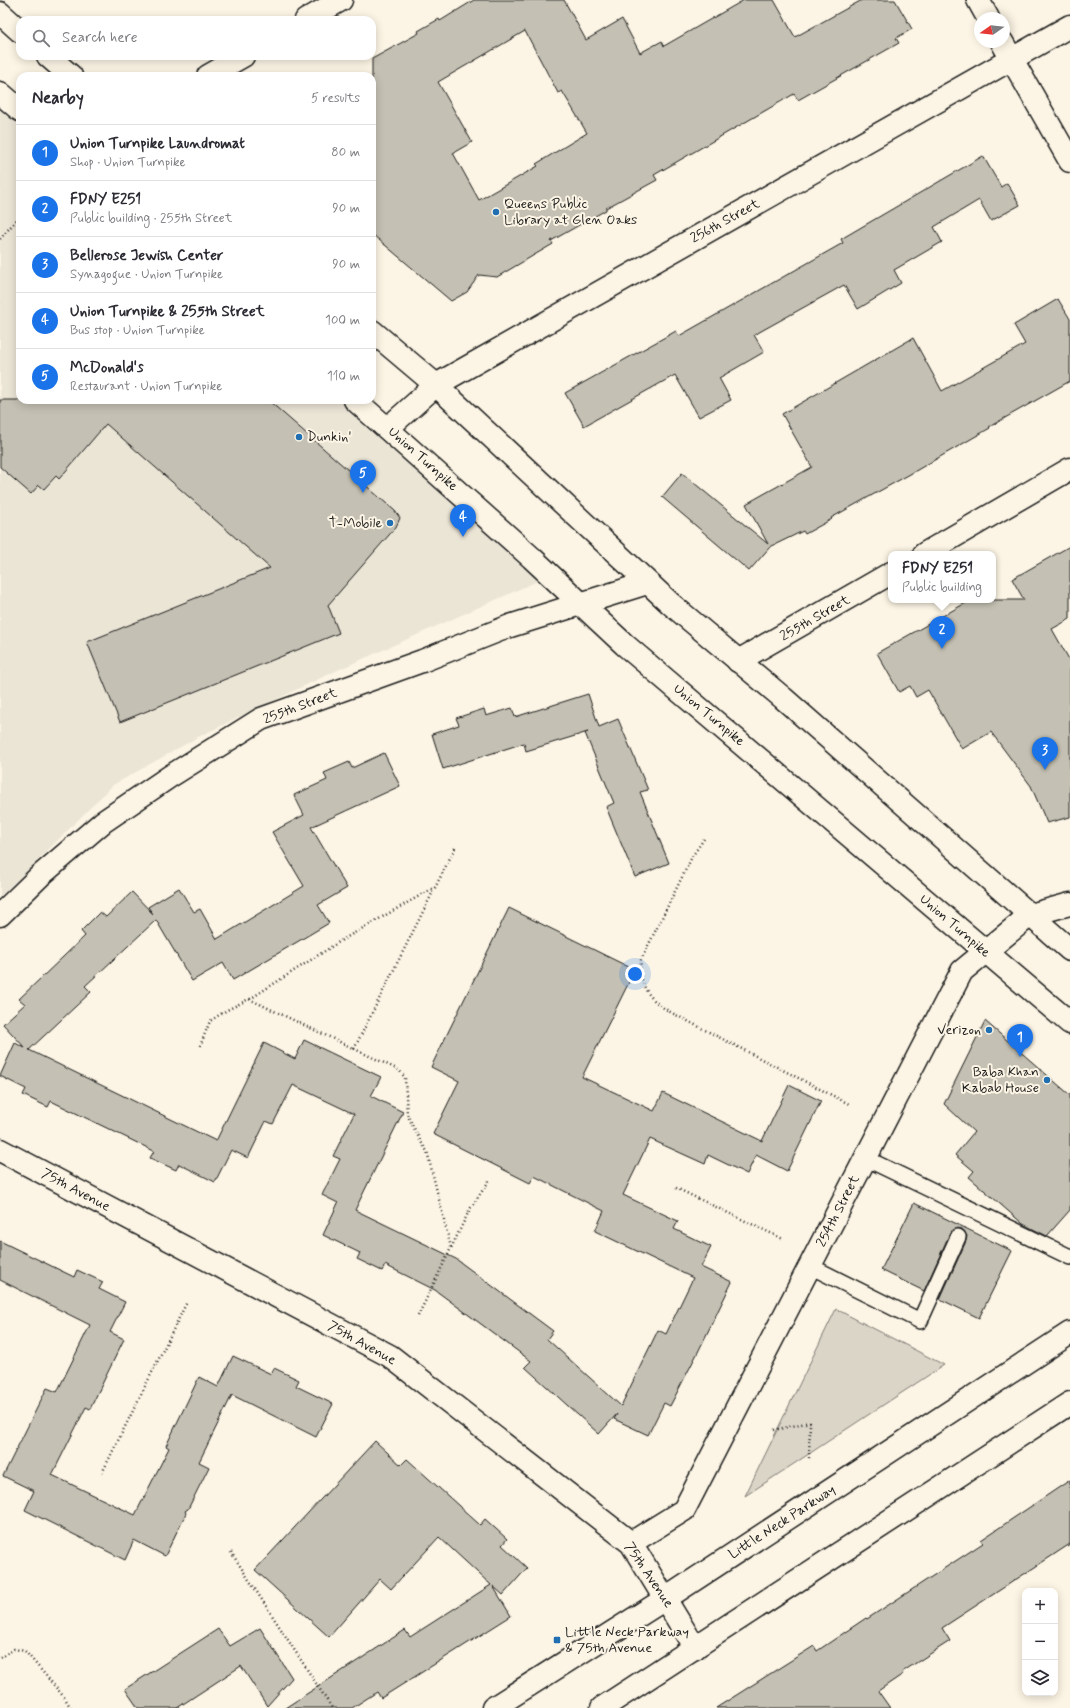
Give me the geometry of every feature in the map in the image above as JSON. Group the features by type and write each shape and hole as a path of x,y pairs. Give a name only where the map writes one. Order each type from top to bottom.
{"street":[{"path":"313,16 341,0"},
{"path":"978,0 985,12"},
{"path":"0,13 16,27"},
{"name":"256th Street","path":"388,428 436,384 1007,50 1070,26"},
{"path":"1007,50 1070,160"},
{"path":"53,60 66,72"},
{"path":"215,72 236,60"},
{"path":"0,93 16,107"},
{"path":"376,334 436,384 647,583 789,704 1070,950"},
{"name":"Union Turnpike","path":"360,404 532,558 625,645 1070,1023"},
{"path":"929,551 1070,469"},
{"name":"255th Street","path":"738,661 888,576"},
{"name":"255th Street","path":"0,915 40,875 103,822 169,777 262,720 422,661 510,626 647,583"},
{"name":"254th Street","path":"631,1544 684,1510 962,971 984,951 1030,916 1070,904"},
{"name":"75th Avenue","path":"0,1150 390,1356 631,1544 695,1648"},
{"name":"Little Neck Parkway","path":"493,1708 665,1599 1070,1333"},
{"path":"602,1708 1070,1403"}],"lane":[{"path":"865,1158 1070,1257"},
{"path":"810,1266 920,1321 958,1237"}],"path":[{"path":"0,239 16,221"},
{"path":"704,839 693,855 641,960 640,970 643,983 649,996 657,1004 672,1013 849,1104"},
{"path":"354,1049 455,848"},
{"path":"200,1046 210,1021 227,1010 249,999 342,940 435,887"},
{"path":"249,999 399,1070 405,1078 407,1114 420,1142 427,1151 451,1248"},
{"path":"418,1316 470,1209 489,1181"},
{"path":"676,1188 783,1239"},
{"path":"102,1473 187,1302"},
{"path":"774,1430 810,1422 809,1459"},
{"path":"231,1552 332,1708"},
{"path":"0,1658 14,1649 25,1651 64,1697 71,1708"}],"shaded area":[{"path":"0,99 16,113 16,404 347,404 540,580 329,674 200,736 113,785 0,898"},
{"path":"836,1309 944,1365 745,1496"}],"building":[{"path":"474,0 564,0 586,40 622,19 640,53 662,41 664,46 744,0 774,0 795,37 862,0 895,0 912,29 896,38 899,43 798,100 794,94 654,175 657,180 551,241 553,244 497,277 479,275 467,292 451,301 376,237 376,72 372,72 372,60 376,60 376,57 419,33 418,31 439,19 440,21","holes":["525,31 558,93 562,91 587,133 536,164 538,166 479,200 453,153 472,142 438,82"]},
{"path":"983,156 1001,187 1007,183 1020,205 991,221 979,200 934,227 942,242 894,270 901,283 858,309 844,285 754,335 764,352 719,378 731,400 699,417 675,375 584,426 565,393 676,331 679,336 843,243 841,239"},
{"path":"1058,299 1070,319 1070,381 805,534 803,531 770,547 749,571 662,497 682,473 768,544 746,504 812,467 782,414 913,338 942,391 1025,344 1014,325"},
{"path":"0,400 16,400 16,404 273,404 395,511 400,518 396,527 328,605 339,633 120,722 87,642 270,568 106,424 59,479 56,476 44,489 39,485 31,494 0,467"},
{"path":"1070,546 1070,619 1052,629 1070,661 1070,817 1047,823 1031,786 991,732 962,749 928,690 916,697 910,686 899,692 877,653 966,603 996,603 996,600 1024,600 1012,579"},
{"path":"588,694 599,727 618,719 648,790 640,792 669,863 635,877 606,807 614,803 585,733 588,732 526,751 524,743 443,769 432,734 459,725 456,718 484,709 486,716 512,708 515,717"},
{"path":"384,753 400,786 311,827 347,888 318,905 329,923 233,980 223,963 192,981 156,920 85,986 91,992 29,1050 216,1141 264,1043 295,1059 304,1040 381,1077 371,1096 403,1112 355,1210 456,1259 553,1331 547,1339 621,1406 658,1330 666,1334 693,1278 595,1231 604,1211 534,1176 530,1183 433,1134 459,1081 431,1067 509,908 635,970 582,1077 654,1111 663,1093 762,1141 789,1085 821,1101 787,1171 756,1155 747,1174 708,1155 705,1164 650,1139 623,1195 678,1221 674,1229 711,1247 701,1267 732,1282 670,1406 664,1403 648,1435 614,1419 617,1414 599,1434 525,1367 531,1361 435,1290 385,1265 382,1271 357,1259 360,1253 323,1235 338,1203 322,1195 340,1159 333,1156 354,1114 293,1085 273,1124 266,1121 248,1158 231,1150 215,1182 179,1164 176,1170 150,1158 154,1151 51,1101 48,1107 23,1095 26,1089 0,1076 15,1043 25,1048 3,1024 25,1004 19,999 85,936 81,931 100,912 106,917 132,892 153,914 148,907 179,888 194,912 200,909 217,939 304,886 272,832 304,815 294,795 327,780 324,773 349,762 352,768"},
{"path":"985,1021 1070,1095 1070,1210 1047,1236 1023,1224 969,1177 974,1171 955,1155 974,1132 944,1104"},
{"path":"914,1203 1012,1251 979,1318 940,1299 966,1241 967,1236 962,1229 957,1228 950,1233 924,1291 881,1270"},
{"path":"0,1241 74,1277 77,1270 103,1282 99,1289 125,1302 110,1332 124,1339 90,1409 86,1407 52,1475 135,1515 169,1448 166,1446 199,1377 218,1387 233,1356 271,1374 274,1368 299,1380 296,1386 333,1404 316,1437 232,1395 199,1462 209,1467 188,1509 185,1511 186,1513 165,1556 134,1540 125,1560 25,1510 34,1491 3,1476 47,1388 57,1392 90,1325 0,1280"},
{"path":"375,1441 401,1465 407,1459 480,1525 485,1519 507,1539 502,1545 527,1568 503,1595 493,1586 511,1616 381,1698 377,1692 352,1708 285,1708 405,1630 410,1637 491,1585 439,1537 391,1589 380,1579 329,1637 255,1570"},
{"path":"1070,1480 1070,1544 942,1628 950,1641 902,1672 903,1674 878,1691 890,1708 716,1708 814,1646 817,1651 866,1618 867,1619 983,1543 981,1540"},
{"path":"260,1628 292,1678 267,1706 241,1666 177,1708 138,1708 125,1689 218,1629 230,1646"}],"place":[{"name":"Queens Public Library at Glen Oaks","path":"496,212"},
{"name":"Dunkin'","path":"299,437"},
{"name":"McDonald's","path":"363,493"},
{"name":"T-Mobile","path":"390,523"},
{"name":"Union Turnpike & 255th Street","path":"463,537"},
{"name":"FDNY E251","path":"942,649"},
{"name":"Bellerose Jewish Center","path":"1045,770"},
{"name":"Verizon","path":"989,1030"},
{"name":"Union Turnpike Laundromat","path":"1020,1057"},
{"name":"Baba Khan Kabab House","path":"1047,1080"},
{"name":"Little Neck Parkway & 75th Avenue","path":"557,1640"}]}
